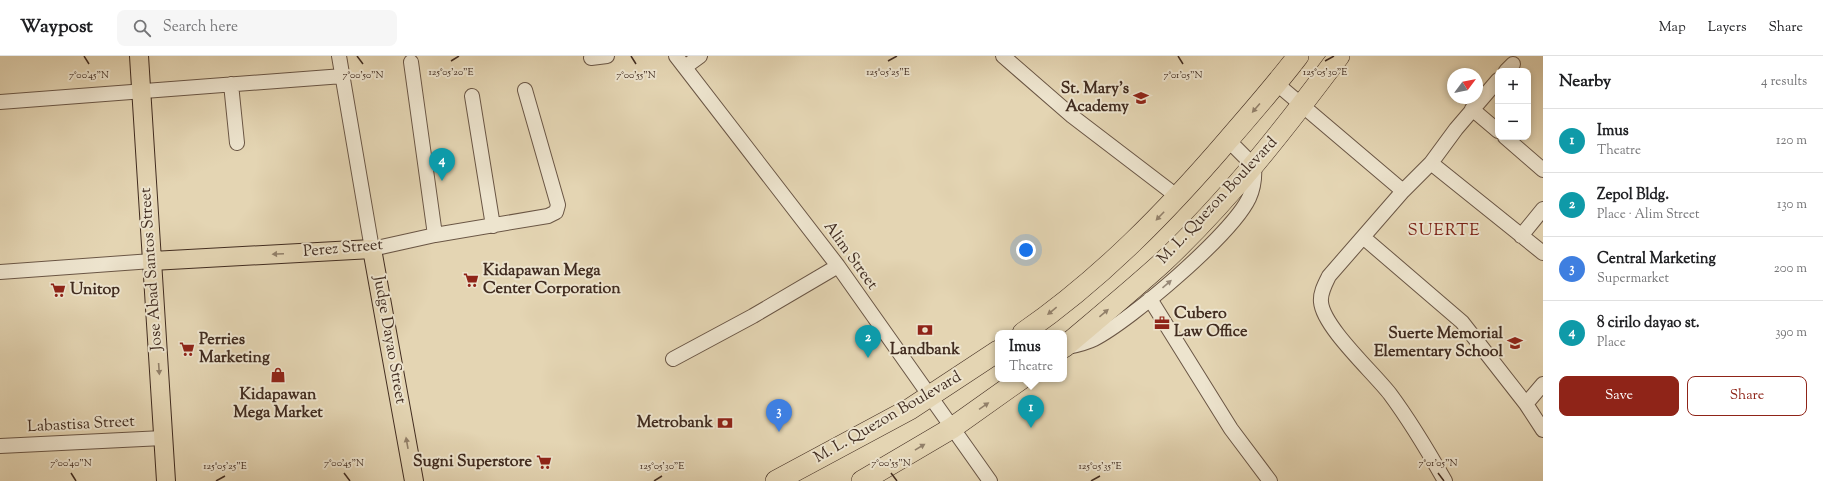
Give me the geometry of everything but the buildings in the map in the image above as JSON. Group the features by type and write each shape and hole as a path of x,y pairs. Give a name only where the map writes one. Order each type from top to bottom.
{"highway":[{"name":"M. L. Quezon Boulevard","path":"1027,330 1098,274 1141,235 1178,197 1228,140 1277,84 1298,56"},
{"name":"M. L. Quezon Boulevard","path":"1067,345 1163,262 1204,221 1254,166 1339,56"},
{"name":"M. L. Quezon Boulevard","path":"776,481 930,396 995,353"},
{"path":"862,481 952,428 1018,382"}],"main road":[{"name":"Jose Abad Santos Street","path":"139,56 166,481"},
{"name":"Perez Street","path":"152,261 372,249"},
{"name":"Judge Dayao Street","path":"372,249 414,481"}],"street":[{"name":"Judge Dayao Street","path":"339,56 372,249"},
{"path":"591,58 607,56"},
{"name":"Alim Street","path":"676,56 838,266 990,481"},
{"path":"685,68 700,56"},
{"path":"1003,56 1072,116 1178,197"},
{"path":"411,62 435,235"},
{"path":"0,102 343,76"},
{"path":"1445,481 1390,394 1341,338 1325,313 1320,302 1322,289 1329,276 1403,191 1431,162 1472,109 1495,83"},
{"path":"231,84 238,143"},
{"path":"1277,84 1403,191"},
{"name":"Perez Street","path":"372,249 435,235 548,216 557,211 558,205 525,90"},
{"path":"472,96 493,226"},
{"path":"1472,109 1495,128"},
{"path":"1067,347 1094,339 1116,325 1150,299 1196,259 1241,211 1254,185 1254,166 1228,140"},
{"path":"1508,140 1543,170"},
{"path":"1431,162 1543,253"},
{"path":"1521,236 1543,209"},
{"path":"1363,237 1462,322 1526,404 1543,430"},
{"name":"Perez Street","path":"0,272 152,261"},
{"path":"673,359 753,316 838,266"},
{"path":"1150,299 1231,430 1270,481"},
{"path":"1526,404 1543,384"},
{"name":"Labastisa Street","path":"0,446 163,438"}],"place":[{"name":"St. Mary's Academy","path":"1141,98"},
{"name":"8 cirilo dayao st.","path":"442,181"},
{"name":"Kidapawan Mega Center Corporation","path":"471,280"},
{"name":"Unitop","path":"58,290"},
{"name":"Cubero Law Office","path":"1162,323"},
{"name":"Landbank","path":"925,330"},
{"name":"Suerte Memorial Elementary School","path":"1515,343"},
{"name":"Perries Marketing","path":"187,349"},
{"name":"Zepol Bldg.","path":"868,358"},
{"name":"Kidapawan Mega Market","path":"278,375"},
{"name":"Metrobank","path":"725,423"},
{"name":"Imus","path":"1031,428"},
{"name":"Central Marketing","path":"779,432"},
{"name":"Sugni Superstore","path":"544,462"}],"district":[{"name":"SUERTE","path":"1444,231"}]}
